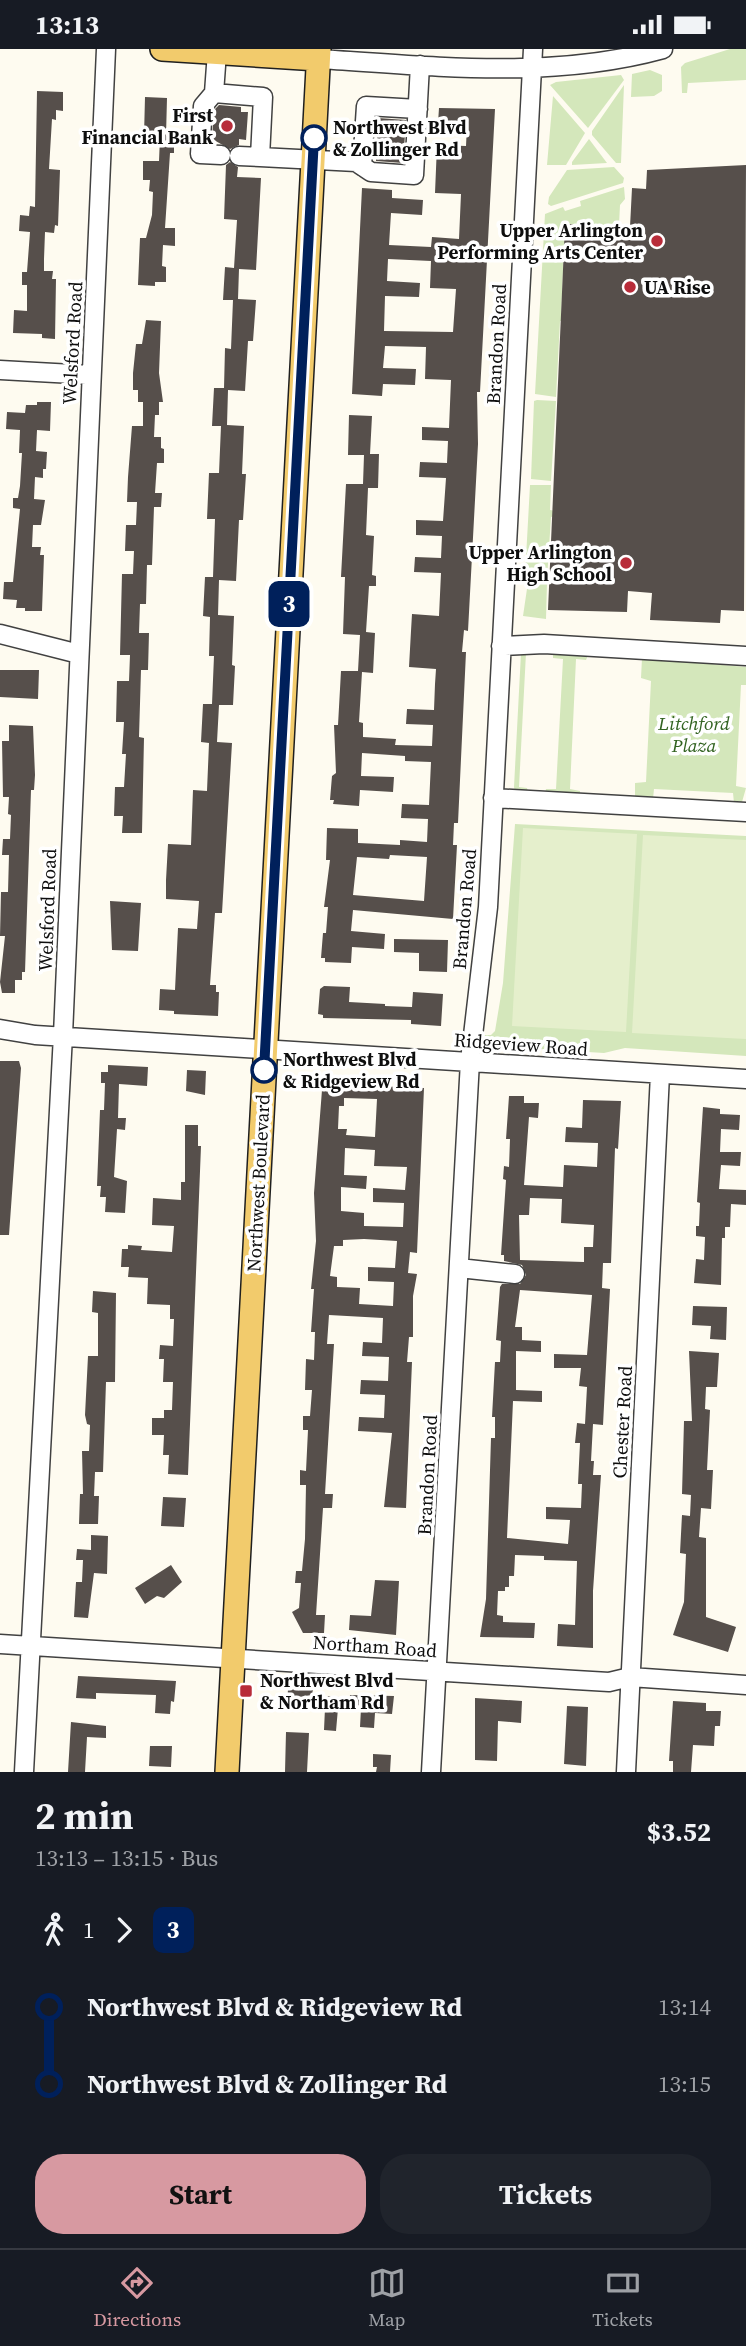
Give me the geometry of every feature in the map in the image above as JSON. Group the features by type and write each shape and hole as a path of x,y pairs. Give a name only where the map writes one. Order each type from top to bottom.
{"main road":[{"path":"162,49 318,54"},
{"name":"Northwest Boulevard","path":"227,1772 318,54"}],"street":[{"name":"Welsford Road","path":"24,1772 63,1035 106,49"},
{"name":"Brandon Road","path":"431,1772 470,1061 488,907 533,49"},
{"path":"318,54 420,65 532,69 577,65 663,49"},
{"path":"217,52 214,93 203,106 200,154 356,162 367,169 414,175 420,65"},
{"path":"214,93 264,97 260,157"},
{"path":"367,169 366,106 418,109"},
{"path":"0,370 91,375"},
{"path":"0,634 79,654"},
{"path":"501,646 519,643 746,656"},
{"path":"493,798 746,812"},
{"name":"Ridgeview Road","path":"0,1029 265,1049 746,1079"},
{"name":"Chester Road","path":"626,1772 660,1074"},
{"path":"459,1268 515,1274"},
{"name":"Northam Road","path":"0,1644 609,1682 631,1677 746,1685"}],"green space":[{"path":"730,49 746,49 746,80 688,83 687,93 682,93 681,67 685,63"},
{"path":"650,70 662,75 662,91 654,96 631,97 632,74"},
{"path":"621,75 624,80 588,128 550,85 556,82"},
{"path":"624,85 621,163 616,163 592,135 592,131"},
{"path":"553,96 585,133 566,165 547,165"},
{"path":"589,139 607,163 572,165 572,162"},
{"path":"614,167 624,178 623,183 551,206 548,204 549,197 567,170"},
{"path":"624,187 625,199 620,205 619,225 623,227 565,224 561,316 565,321 560,321 556,397 535,394 545,214 563,207 565,211 581,206 580,201"},
{"path":"534,401 556,401 551,481 531,479"},
{"path":"530,485 551,485 550,510 556,511 555,516 551,517 547,579 525,576"},
{"path":"528,582 547,583 546,619 523,616"},
{"path":"521,653 526,653 519,787 527,788 528,792 515,792 514,787"},
{"path":"553,653 588,655 586,660 576,659 570,789 580,791 580,795 545,793 546,789 556,789 563,659 553,658"},
{"name":"Litchford Plaza","path":"642,658 746,667 746,685 741,685 736,786 746,788 742,802 734,803 733,793 654,789 653,799 635,797 635,783 646,782 651,681 641,678"},
{"path":"515,824 746,836 746,1056 625,1048 604,1053 491,1046 486,1043 483,1035 491,1035 495,1031 503,983"},
{"path":"523,828 637,834 626,1032 512,1026"},
{"path":"643,835 746,840 746,1039 632,1033"}],"building":[{"path":"37,91 63,92 63,111 56,110 56,120 52,119 49,169 60,170 58,226 55,225 54,233 45,232 44,259 44,271 53,271 52,279 56,279 55,339 42,338 42,334 13,333 14,310 27,311 27,285 22,285 22,272 27,272 30,232 19,231 20,215 29,216 30,206 35,207"},
{"path":"145,97 167,98 166,136 174,137 174,153 170,153 165,228 175,228 175,246 163,245 162,266 166,267 166,282 155,282 155,286 138,285 140,238 146,238 152,215 153,192 149,191 150,180 143,180 143,161 159,161 160,137 144,136"},
{"name":"First Financial Bank","path":"219,105 241,107 241,112 248,112 246,140 239,139 239,145 230,149 212,139 214,110"},
{"path":"439,108 495,109 480,392 477,392 478,444 468,631 464,630 462,652 466,652 458,823 454,823 453,845 457,845 453,919 353,910 351,931 385,934 384,949 352,947 351,963 325,962 325,958 321,958 328,907 324,907 330,860 326,860 327,828 358,829 358,843 400,845 400,840 427,842 428,819 401,818 402,804 429,805 431,762 405,761 405,756 362,753 361,776 394,777 393,792 360,790 359,806 333,804 334,800 330,800 332,776 336,773 334,725 338,725 341,671 358,671 360,635 343,634 345,577 341,577 346,484 363,484 364,455 348,455 349,415 372,416 370,454 379,454 378,488 368,488 366,535 374,536 372,575 376,576 376,586 369,586 366,632 375,633 373,673 362,672 359,722 363,723 363,737 396,739 395,745 432,746 433,725 406,724 407,709 434,710 436,669 409,667 412,614 439,616 441,573 414,572 415,557 441,558 442,536 416,535 416,520 443,521 446,478 419,477 420,462 447,463 448,441 422,440 422,427 449,428 451,380 425,379 426,347 385,346 383,368 416,369 415,385 383,384 382,396 352,394 362,188 392,190 392,198 423,200 422,215 391,213 389,245 431,247 432,237 459,239 461,194 435,193 437,145 466,146 467,125 438,123","holes":["388,259 431,261 430,288 456,289 453,332 384,331 385,296 419,297 420,283 387,281","390,855 427,857 424,901 353,895 357,857 389,859"]},
{"path":"378,118 406,120 403,163 376,161"},
{"path":"230,162 238,167 237,177 261,178 256,270 239,269 238,299 256,300 253,341 248,341 245,391 228,390 227,425 244,426 242,474 246,474 243,520 239,520 236,581 219,580 218,615 234,616 232,665 235,666 233,705 219,705 217,742 232,743 222,913 215,913 210,985 216,985 216,992 219,992 218,1016 174,1014 174,1011 159,1010 160,989 175,990 178,928 197,929 199,901 166,899 166,880 168,844 191,845 193,790 207,791 209,743 201,742 203,704 212,704 214,656 209,656 210,617 203,616 205,577 213,577 215,519 207,519 209,473 219,473 221,426 212,426 214,388 224,388 225,348 231,349 233,300 223,300 225,267 234,268 237,220 224,219 226,165"},
{"path":"746,165 744,611 721,610 720,623 650,620 652,593 628,591 627,612 548,610 565,224 630,227 632,188 646,189 647,170"},
{"path":"146,320 161,321 159,373 163,402 159,402 159,415 155,415 154,437 161,437 164,463 157,463 155,493 162,493 161,507 154,507 152,565 147,565 146,604 140,604 139,633 149,633 148,670 141,670 139,737 144,738 142,833 122,833 123,816 114,816 115,787 124,787 126,754 122,754 124,722 116,722 117,681 129,681 130,655 120,655 122,574 133,574 134,551 125,551 126,525 136,525 137,502 127,502 128,477 132,426 143,426 143,402 138,402 138,390 133,390 133,373 136,344 142,344"},
{"path":"37,402 51,402 50,431 37,430 36,451 47,452 43,478 35,477 34,499 45,500 41,525 33,525 32,547 41,547 40,555 44,555 42,611 25,611 25,608 16,608 17,600 3,599 4,582 13,582 20,509 13,508 13,498 18,498 22,453 19,453 20,430 6,429 7,412 25,413 26,405 37,405"},
{"path":"0,670 39,670 38,699 0,697"},
{"path":"9,725 33,726 35,775 34,790 31,790 25,972 22,972 22,980 15,980 15,993 2,993 0,982 5,936 0,936 1,892 8,892 9,855 2,855 3,839 10,839 11,815 8,814 9,797 3,797 2,741 9,741"},
{"path":"110,901 141,903 138,951 112,950"},
{"path":"394,939 448,940 447,972 419,971 419,953 394,952"},
{"path":"324,986 350,987 349,1002 385,1006 412,1007 413,992 443,994 441,1026 411,1024 411,1020 323,1018 323,1015 318,1014 320,989"},
{"path":"0,1061 19,1061 21,1068 9,1235 0,1235"},
{"path":"108,1065 148,1067 147,1086 119,1084 118,1118 126,1118 125,1130 117,1129 114,1177 127,1181 125,1213 105,1212 106,1197 100,1197 101,1186 97,1186 100,1110 104,1110 105,1083 101,1083 101,1072 108,1072"},
{"path":"187,1070 206,1071 205,1095 186,1091"},
{"path":"329,1084 424,1088 417,1253 410,1252 408,1273 417,1274 413,1296 413,1337 409,1337 407,1362 412,1362 406,1508 384,1507 392,1433 358,1431 359,1417 384,1418 385,1395 360,1394 361,1380 388,1381 389,1357 362,1356 363,1342 382,1343 383,1318 329,1315 327,1344 334,1344 325,1494 333,1494 332,1508 323,1508 316,1615 325,1615 324,1633 303,1633 292,1612 299,1608 301,1583 295,1583 296,1571 302,1571 305,1539 306,1485 300,1485 300,1470 306,1471 308,1430 303,1430 303,1416 310,1416 312,1390 305,1390 306,1359 314,1360 315,1332 311,1332 314,1289 311,1289 316,1241 314,1193 322,1090 328,1090","holes":["344,1098 377,1099 375,1137 346,1135 347,1129 338,1129 339,1106 344,1106","345,1148 375,1150 374,1166 407,1167 405,1190 373,1188 373,1202 404,1203 403,1227 364,1226 364,1213 341,1211 341,1187 366,1189 367,1176 344,1175","343,1240 397,1241 395,1268 368,1267 368,1281 394,1282 393,1306 359,1304 360,1288 337,1287 337,1277 330,1276 334,1246 343,1246"]},
{"path":"509,1096 524,1096 524,1103 539,1103 538,1118 529,1117 524,1185 563,1187 564,1165 597,1167 598,1143 565,1142 566,1127 582,1128 583,1100 621,1101 618,1149 615,1148 611,1263 603,1263 602,1288 610,1289 603,1425 593,1424 591,1461 594,1461 593,1475 601,1475 593,1591 593,1648 557,1646 558,1624 575,1625 577,1561 544,1560 544,1556 515,1555 514,1576 509,1576 509,1587 505,1587 505,1591 498,1591 497,1615 503,1616 503,1622 535,1623 534,1638 480,1637 486,1599 491,1438 495,1438 495,1417 492,1417 495,1362 500,1362 501,1341 496,1340 500,1287 502,1284 520,1284 526,1275 522,1265 504,1261 504,1255 501,1255 506,1180 503,1179 504,1166 509,1167 510,1139 506,1139","holes":["530,1198 562,1199 561,1223 594,1225 593,1247 584,1247 584,1262 520,1260 519,1215 529,1215","520,1290 592,1295 587,1355 554,1354 554,1368 581,1368 579,1386 587,1387 585,1424 577,1423 575,1443 580,1443 578,1484 582,1484 581,1508 546,1507 546,1519 570,1520 568,1544 507,1538 513,1401 542,1402 542,1391 516,1390 516,1351 541,1352 541,1341 522,1340 522,1327 515,1327"]},
{"path":"703,1107 720,1109 720,1114 740,1115 739,1130 721,1129 720,1152 741,1152 740,1166 721,1165 719,1189 746,1190 746,1205 731,1204 730,1227 725,1227 725,1238 722,1238 721,1285 694,1283 696,1259 704,1260 705,1237 696,1236 696,1226 699,1226 700,1203 697,1202"},
{"path":"185,1125 198,1125 198,1146 201,1146 188,1475 168,1474 169,1455 163,1455 164,1435 152,1435 152,1418 164,1418 164,1410 172,1410 173,1382 163,1382 164,1359 159,1359 160,1345 173,1346 174,1319 170,1319 170,1305 147,1304 148,1278 128,1277 129,1267 121,1267 122,1249 128,1249 128,1245 142,1246 141,1250 172,1252 174,1226 152,1225 153,1198 181,1200 181,1182 185,1182"},
{"path":"93,1291 116,1293 115,1382 106,1382 103,1472 95,1472 94,1496 99,1496 98,1524 79,1524 80,1494 83,1494 82,1451 89,1451 90,1425 87,1424 85,1415 88,1356 98,1356 98,1313 92,1312"},
{"path":"693,1306 727,1307 726,1340 710,1339 711,1326 692,1325"},
{"path":"689,1351 719,1353 717,1387 706,1387 705,1409 710,1410 707,1470 713,1470 711,1509 701,1508 699,1537 706,1538 706,1617 736,1627 728,1652 673,1635 684,1602 686,1554 680,1553 682,1515 690,1516 691,1495 682,1494 684,1421 692,1421"},
{"path":"163,1497 186,1498 184,1527 161,1526"},
{"path":"91,1535 108,1536 107,1574 94,1573 88,1618 74,1617 76,1582 82,1582 83,1560 76,1560 77,1549 91,1550"},
{"path":"171,1565 182,1582 164,1598 157,1596 145,1604 135,1588"},
{"path":"375,1580 399,1581 396,1635 349,1630 350,1615 371,1616"},
{"path":"78,1676 176,1681 170,1714 155,1713 156,1695 96,1693 96,1699 76,1698"},
{"path":"288,1688 313,1689 312,1695 339,1697 336,1731 324,1730 325,1708 287,1710"},
{"path":"350,1695 394,1696 392,1714 375,1713 374,1728 360,1727 361,1708 349,1708"},
{"path":"475,1698 522,1701 521,1723 498,1721 497,1761 475,1760"},
{"path":"673,1701 706,1703 706,1711 721,1711 720,1726 715,1726 714,1746 693,1745 691,1772 673,1772 673,1761 669,1761"},
{"path":"567,1706 588,1707 586,1766 564,1764"},
{"path":"71,1722 106,1726 106,1738 87,1737 85,1772 68,1772"},
{"path":"286,1732 309,1733 307,1772 285,1772"},
{"path":"150,1746 172,1746 171,1767 149,1766"},
{"path":"373,1754 391,1755 390,1772 376,1772 377,1767 373,1767"}],"bus line":[{"name":"3","path":"264,1070 314,138"}],"place":[{"name":"First Financial Bank","path":"227,126"},
{"name":"Northwest Blvd & Zollinger Rd","path":"314,138"},
{"name":"Upper Arlington Performing Arts Center","path":"657,241"},
{"name":"UA Rise","path":"630,287"},
{"name":"Upper Arlington High School","path":"626,563"},
{"name":"Northwest Blvd & Ridgeview Rd","path":"264,1070"},
{"name":"Northwest Blvd & Northam Rd","path":"246,1691"}]}
